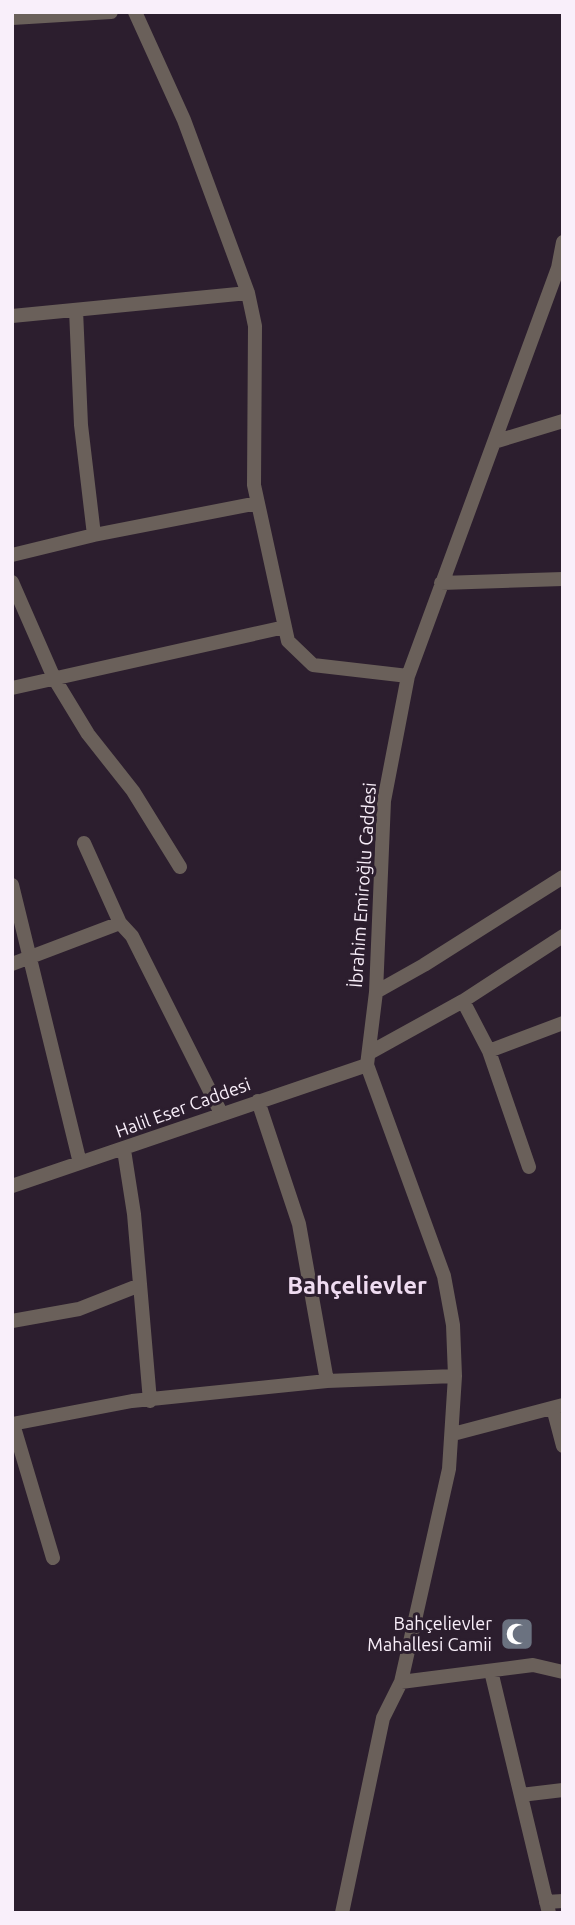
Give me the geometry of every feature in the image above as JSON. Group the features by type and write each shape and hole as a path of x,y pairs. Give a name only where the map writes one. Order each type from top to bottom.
{"street":[{"path":"12,18 111,12"},
{"path":"135,12 184,120 248,293 254,326 254,485 288,641 313,665 408,676"},
{"name":"İbrahim Emiroğlu Caddesi","path":"342,1913 383,1718 401,1682 449,1469 453,1434 453,1325 444,1276 368,1059 376,992 384,801 408,676 558,268 563,242"},
{"path":"12,316 248,293"},
{"path":"76,310 81,425 94,535"},
{"path":"494,442 563,421"},
{"path":"12,555 94,535 258,503"},
{"path":"442,583 563,579"},
{"path":"12,582 54,678 88,734 133,791 180,867"},
{"path":"12,688 285,627"},
{"path":"84,843 120,922 132,936 221,1113"},
{"path":"376,992 424,965 563,877"},
{"path":"12,885 80,1163"},
{"path":"12,964 120,922"},
{"name":"Halil Eser Caddesi","path":"12,1186 124,1150 368,1059 563,936"},
{"path":"463,1001 489,1051 529,1167"},
{"path":"489,1051 563,1023"},
{"path":"258,1101 299,1224 327,1381"},
{"path":"124,1150 134,1214 150,1401"},
{"path":"12,1321 79,1309 140,1285"},
{"path":"53,1558 13,1424 132,1401 327,1381 455,1376"},
{"path":"453,1434 558,1406 563,1446"},
{"path":"401,1682 533,1665 563,1672"},
{"path":"491,1671 547,1908 563,1900"},
{"path":"521,1795 563,1790"}],"place":[{"name":"Bahçelievler Mahallesi Camii","path":"517,1634"}],"district":[{"name":"Bahçelievler","path":"357,1286"}]}
